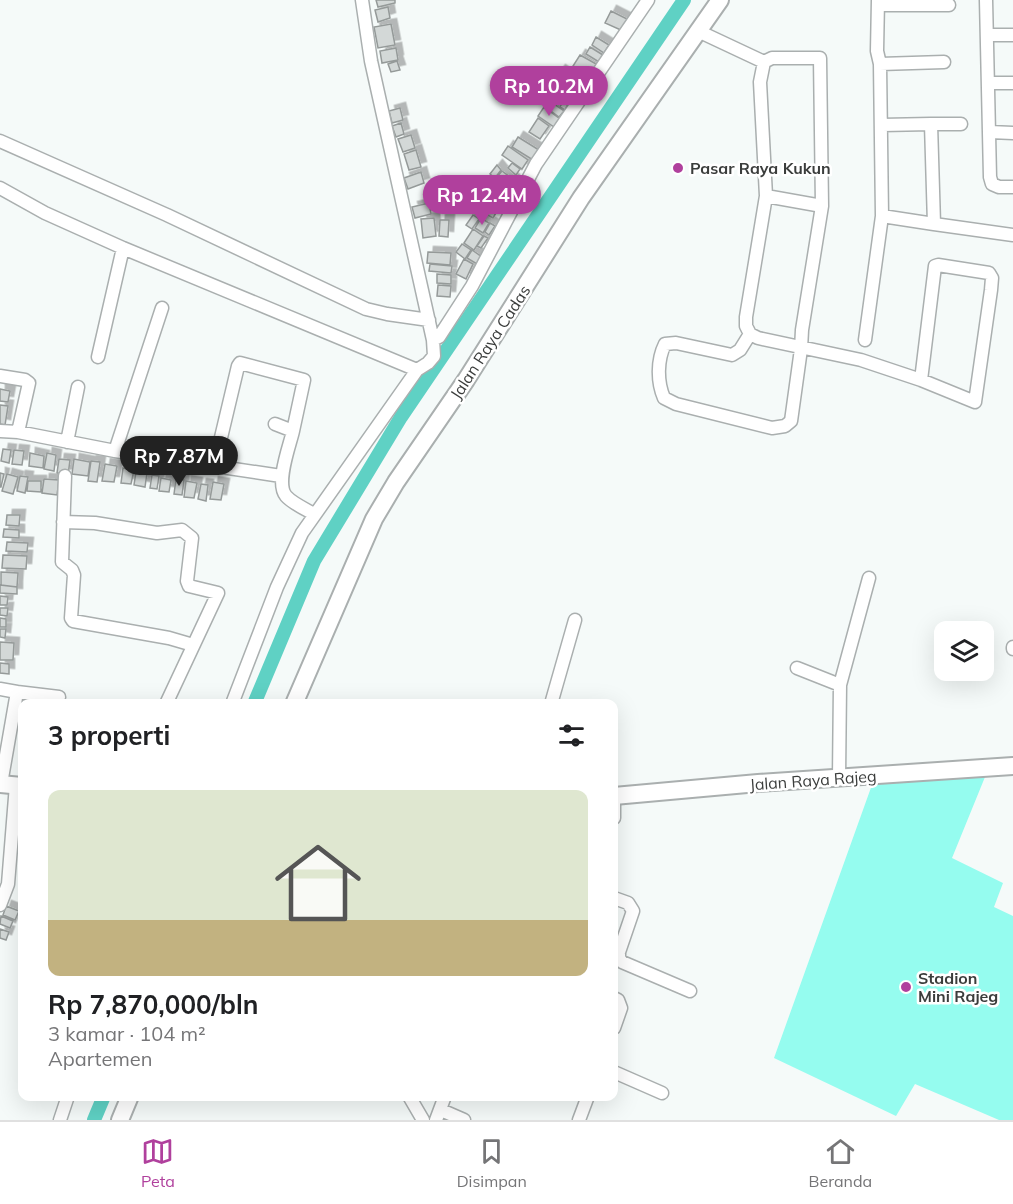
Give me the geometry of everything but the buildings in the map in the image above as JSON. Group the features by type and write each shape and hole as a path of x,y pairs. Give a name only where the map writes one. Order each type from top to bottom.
{"street":[{"path":"234,699 277,587 302,533 417,370 433,359 434,347 429,320 371,61 362,0"},
{"path":"434,347 472,286 536,164 648,0"},
{"name":"Jalan Raya Cadas","path":"296,699 374,519 396,482 466,380 581,198 720,0"},
{"path":"986,0 992,184 999,187 1013,187"},
{"path":"865,340 882,216 882,125 880,64 877,51 878,2 949,4"},
{"path":"698,31 764,62"},
{"path":"987,36 1013,35"},
{"path":"750,333 740,350 732,356 676,343 665,344 659,380 664,398 676,404 766,426 785,426 790,421 822,206 820,58 772,58 764,62"},
{"path":"764,62 760,82 766,196 747,299 746,326 750,333 758,338 861,360 921,380 975,402 991,290 992,278 989,273 935,266 921,380"},
{"path":"880,64 944,62"},
{"path":"988,83 1013,83"},
{"path":"931,124 934,224"},
{"path":"882,125 961,124"},
{"path":"990,132 1013,133"},
{"path":"0,141 167,214 366,309 429,320"},
{"path":"0,188 45,213 123,248 417,370"},
{"path":"766,196 822,206"},
{"path":"882,216 1013,235"},
{"path":"98,357 123,248"},
{"path":"115,452 162,308"},
{"path":"214,467 240,363 304,380 281,476 285,495 314,514"},
{"path":"0,376 26,380 28,383 18,432"},
{"path":"67,442 78,387"},
{"path":"275,424 293,430"},
{"path":"0,431 18,432 115,452 281,476"},
{"path":"65,476 62,562 72,570 74,575 71,618 73,621 169,638 193,645"},
{"path":"63,522 95,523 157,533 182,530 192,538 187,581 189,586 218,593 168,699"},
{"path":"839,778 840,685 868,578"},
{"path":"552,699 575,620"},
{"path":"797,668 840,685"},
{"path":"0,689 59,697"},
{"path":"0,905 8,884 5,866 17,692"},
{"name":"Jalan Raya Rajeg","path":"618,796 1013,766"},
{"path":"618,899 628,903 633,911 619,952 622,962 690,991"},
{"path":"618,1000 621,1008 618,1017"},
{"path":"618,1074 662,1093"},
{"path":"60,1120 66,1101"},
{"path":"120,1120 128,1101"},
{"path":"413,1101 423,1120"},
{"path":"579,1120 586,1101"},
{"path":"438,1115 464,1120"}],"shaded area":[{"name":"Stadion Mini Rajeg","path":"985,777 952,858 1003,883 994,907 1013,916 1013,1120 999,1120 915,1084 896,1116 774,1058 873,782"}],"waterway":[{"path":"256,699 314,561 401,417 684,0"},
{"path":"94,1120 102,1101"}],"place":[{"name":"Pasar Raya Kukun","path":"678,168"},
{"name":"Stadion Mini Rajeg","path":"906,987"}]}
